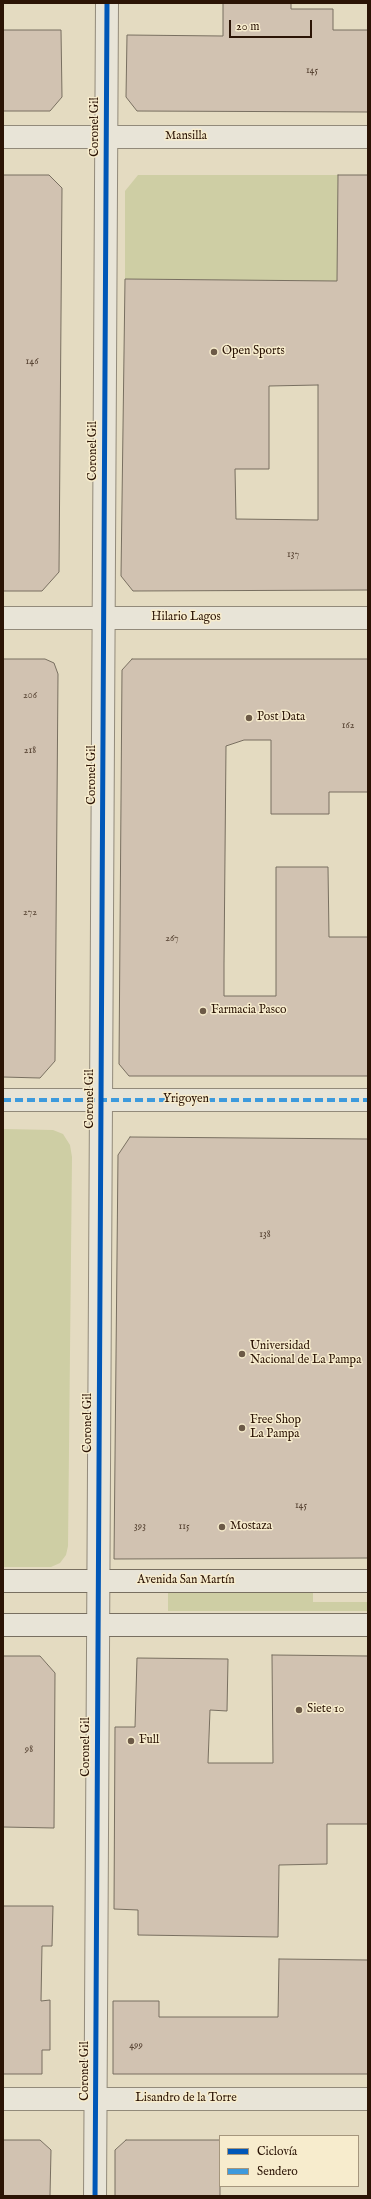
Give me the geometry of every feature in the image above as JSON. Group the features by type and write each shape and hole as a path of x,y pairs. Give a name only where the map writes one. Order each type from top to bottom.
{"street":[{"name":"Coronel Gil","path":"95,2196 107,3"},
{"name":"Mansilla","path":"3,137 368,137"},
{"name":"Hilario Lagos","path":"3,618 368,618"},
{"name":"Yrigoyen","path":"3,1100 368,1100"},
{"name":"Avenida San Martín","path":"3,1581 368,1581"},
{"path":"3,1625 368,1625"},
{"name":"Lisandro de la Torre","path":"3,2099 368,2099"}],"green space":[{"path":"138,175 338,175 337,322 304,281 125,279 125,191"},
{"path":"3,1129 53,1130 63,1134 70,1145 72,1157 68,1546 66,1555 60,1563 51,1567 3,1567"},
{"path":"168,1593 313,1593 313,1602 368,1602 368,1611 168,1611"}],"building":[{"path":"223,3 291,3 291,9 333,9 333,30 368,30 368,112 137,111 126,97 127,35 223,36"},
{"path":"3,30 61,30 62,97 50,111 3,111"},
{"path":"3,175 49,175 62,188 59,572 42,591 3,591"},
{"path":"338,175 368,175 368,590 133,591 121,576 125,279 337,281","holes":["318,385 318,520 236,519 235,469 269,469 269,386"]},
{"path":"3,659 45,659 54,663 58,674 55,1061 40,1078 3,1077"},
{"path":"132,659 368,659 368,792 329,792 329,814 271,814 271,740 244,740 226,746 224,996 276,996 276,867 328,867 329,937 368,937 368,1076 129,1076 119,1064 122,670"},
{"path":"130,1137 368,1139 368,1558 114,1559 118,1155"},
{"path":"272,1655 368,1656 368,1824 327,1824 327,1864 279,1865 278,1937 138,1935 138,1910 114,1909 115,1727 135,1727 137,1658 228,1659 227,1711 210,1710 208,1763 273,1763"},
{"path":"3,1656 40,1656 55,1673 54,1828 3,1827"},
{"path":"3,1906 53,1906 52,1946 42,1946 41,2001 50,2000 50,2050 42,2050 42,2074 3,2074"},
{"path":"279,1959 368,1960 368,2074 113,2074 113,2001 159,2001 159,2017 278,2017"},
{"path":"3,2140 40,2140 51,2150 50,2196 3,2196"},
{"path":"126,2140 219,2140 220,2196 115,2196 115,2150"}],"marked path":[{"path":"3,1100 368,1100"}],"cycle path":[{"path":"95,2196 107,3"}],"place":[{"name":"Open Sports","path":"214,352"},
{"name":"Post Data","path":"249,718"},
{"name":"Farmacia Pasco","path":"203,1011"},
{"name":"Universidad Nacional de La Pampa","path":"242,1354"},
{"name":"Free Shop La Pampa","path":"242,1428"},
{"name":"Mostaza","path":"222,1527"},
{"name":"Siete 10","path":"299,1710"},
{"name":"Full","path":"131,1741"}]}
